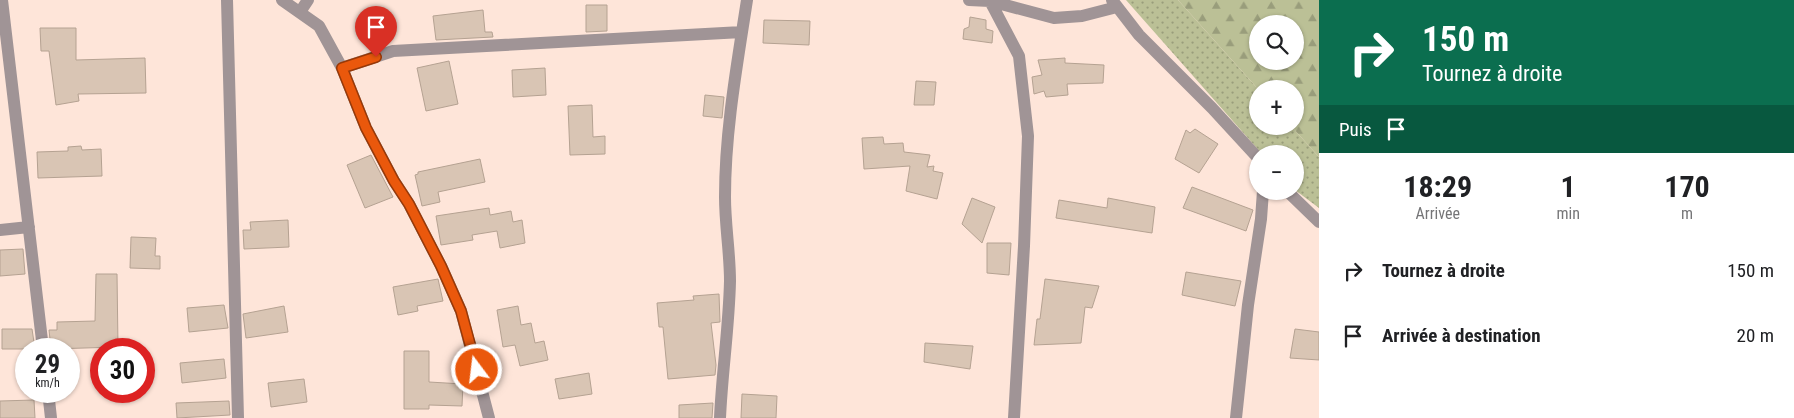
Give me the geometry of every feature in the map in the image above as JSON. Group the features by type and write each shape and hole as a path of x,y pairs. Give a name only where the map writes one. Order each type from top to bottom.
{"street":[{"path":"2,0 43,338"},
{"path":"227,0 238,418"},
{"path":"282,0 318,26 342,68 366,128 441,266 461,311 489,418"},
{"path":"300,12 308,0"},
{"path":"720,418 730,280 725,197 729,124 747,0"},
{"path":"969,0 990,2 1054,18 1082,16 1114,4 1139,35 1249,148"},
{"path":"990,2 1019,56 1028,136 1014,418"},
{"path":"342,68 393,51 742,32"},
{"path":"1236,418 1248,305 1263,200"},
{"path":"1296,200 1319,222"},
{"path":"0,230 29,227"},
{"path":"49,403 51,418"}],"green space":[{"path":"1126,0 1178,0 1250,80 1249,135 1299,135 1319,157 1319,208 1304,197 1304,145 1254,145"},
{"path":"1178,0 1319,0 1319,157 1299,135 1304,135 1304,80 1250,80"}],"building":[{"path":"586,5 607,5 607,31 586,32"},
{"path":"483,10 485,32 492,32 493,37 436,40 433,16"},
{"path":"970,17 986,20 986,29 993,31 992,43 963,39 964,29 969,27"},
{"path":"764,20 810,21 809,45 763,43"},
{"path":"40,28 76,28 76,60 145,58 146,93 78,94 79,101 56,105 49,51 41,51"},
{"path":"1065,58 1065,63 1104,65 1103,83 1067,84 1068,95 1046,97 1044,91 1034,94 1032,77 1042,75 1038,60"},
{"path":"449,61 458,104 426,111 417,68"},
{"path":"545,68 546,95 513,97 512,70"},
{"path":"916,81 936,82 934,105 914,105"},
{"path":"705,95 724,97 722,118 703,116"},
{"path":"592,105 593,137 605,136 605,154 570,155 568,106"},
{"path":"1195,129 1218,144 1199,173 1175,159 1186,130 1190,133"},
{"path":"883,137 884,144 903,143 904,152 930,155 927,167 934,166 933,171 943,173 937,199 906,191 910,166 864,169 862,138"},
{"path":"81,146 82,150 101,149 102,176 38,178 37,152 68,151 68,147"},
{"path":"371,155 393,197 365,208 347,165"},
{"path":"480,159 485,182 438,192 440,202 422,206 415,175 418,172"},
{"path":"1192,187 1253,210 1246,231 1183,208"},
{"path":"972,198 995,207 982,243 962,224"},
{"path":"1108,198 1155,207 1152,233 1056,218 1059,200 1107,208"},
{"path":"489,208 490,215 511,211 513,222 522,220 525,243 500,248 497,231 472,235 473,240 441,245 436,216"},
{"path":"288,220 289,247 244,249 243,230 251,230 250,222"},
{"path":"131,237 156,238 155,256 160,256 160,269 130,268"},
{"path":"987,243 1011,243 1009,275 987,273"},
{"path":"23,249 25,274 0,276 0,250"},
{"path":"1186,272 1241,281 1235,306 1182,295"},
{"path":"96,274 117,274 118,338 90,338 90,348 80,348 80,338 50,338 49,330 57,330 57,322 95,321"},
{"path":"438,279 443,301 417,306 418,311 398,315 393,287"},
{"path":"1045,279 1099,286 1092,308 1085,307 1081,343 1034,345 1037,319 1040,319"},
{"path":"719,294 720,322 711,323 716,365 715,375 668,379 663,327 659,327 657,303 694,300 693,296"},
{"path":"224,305 228,328 189,332 187,308"},
{"path":"284,306 288,332 246,338 243,314"},
{"path":"518,306 521,325 531,323 535,343 544,341 548,360 520,366 515,345 503,347 497,310"},
{"path":"2,329 32,329 33,338 15,338 15,349 2,349"},
{"path":"1295,329 1319,332 1319,360 1290,358"},
{"path":"925,343 973,346 970,369 924,362"},
{"path":"404,351 429,351 429,382 463,384 462,406 429,405 429,409 404,409"},
{"path":"224,359 226,378 182,383 180,363"},
{"path":"589,373 592,394 559,399 555,379"},
{"path":"304,379 307,402 271,407 268,383"},
{"path":"742,394 777,396 776,418 741,418"},
{"path":"0,401 34,403 35,418 0,418"},
{"path":"229,401 230,415 177,418 176,403"},
{"path":"713,403 712,418 679,418 679,405"}],"route":[{"path":"376,57 342,68 366,128 441,266 461,311 477,370"}]}
